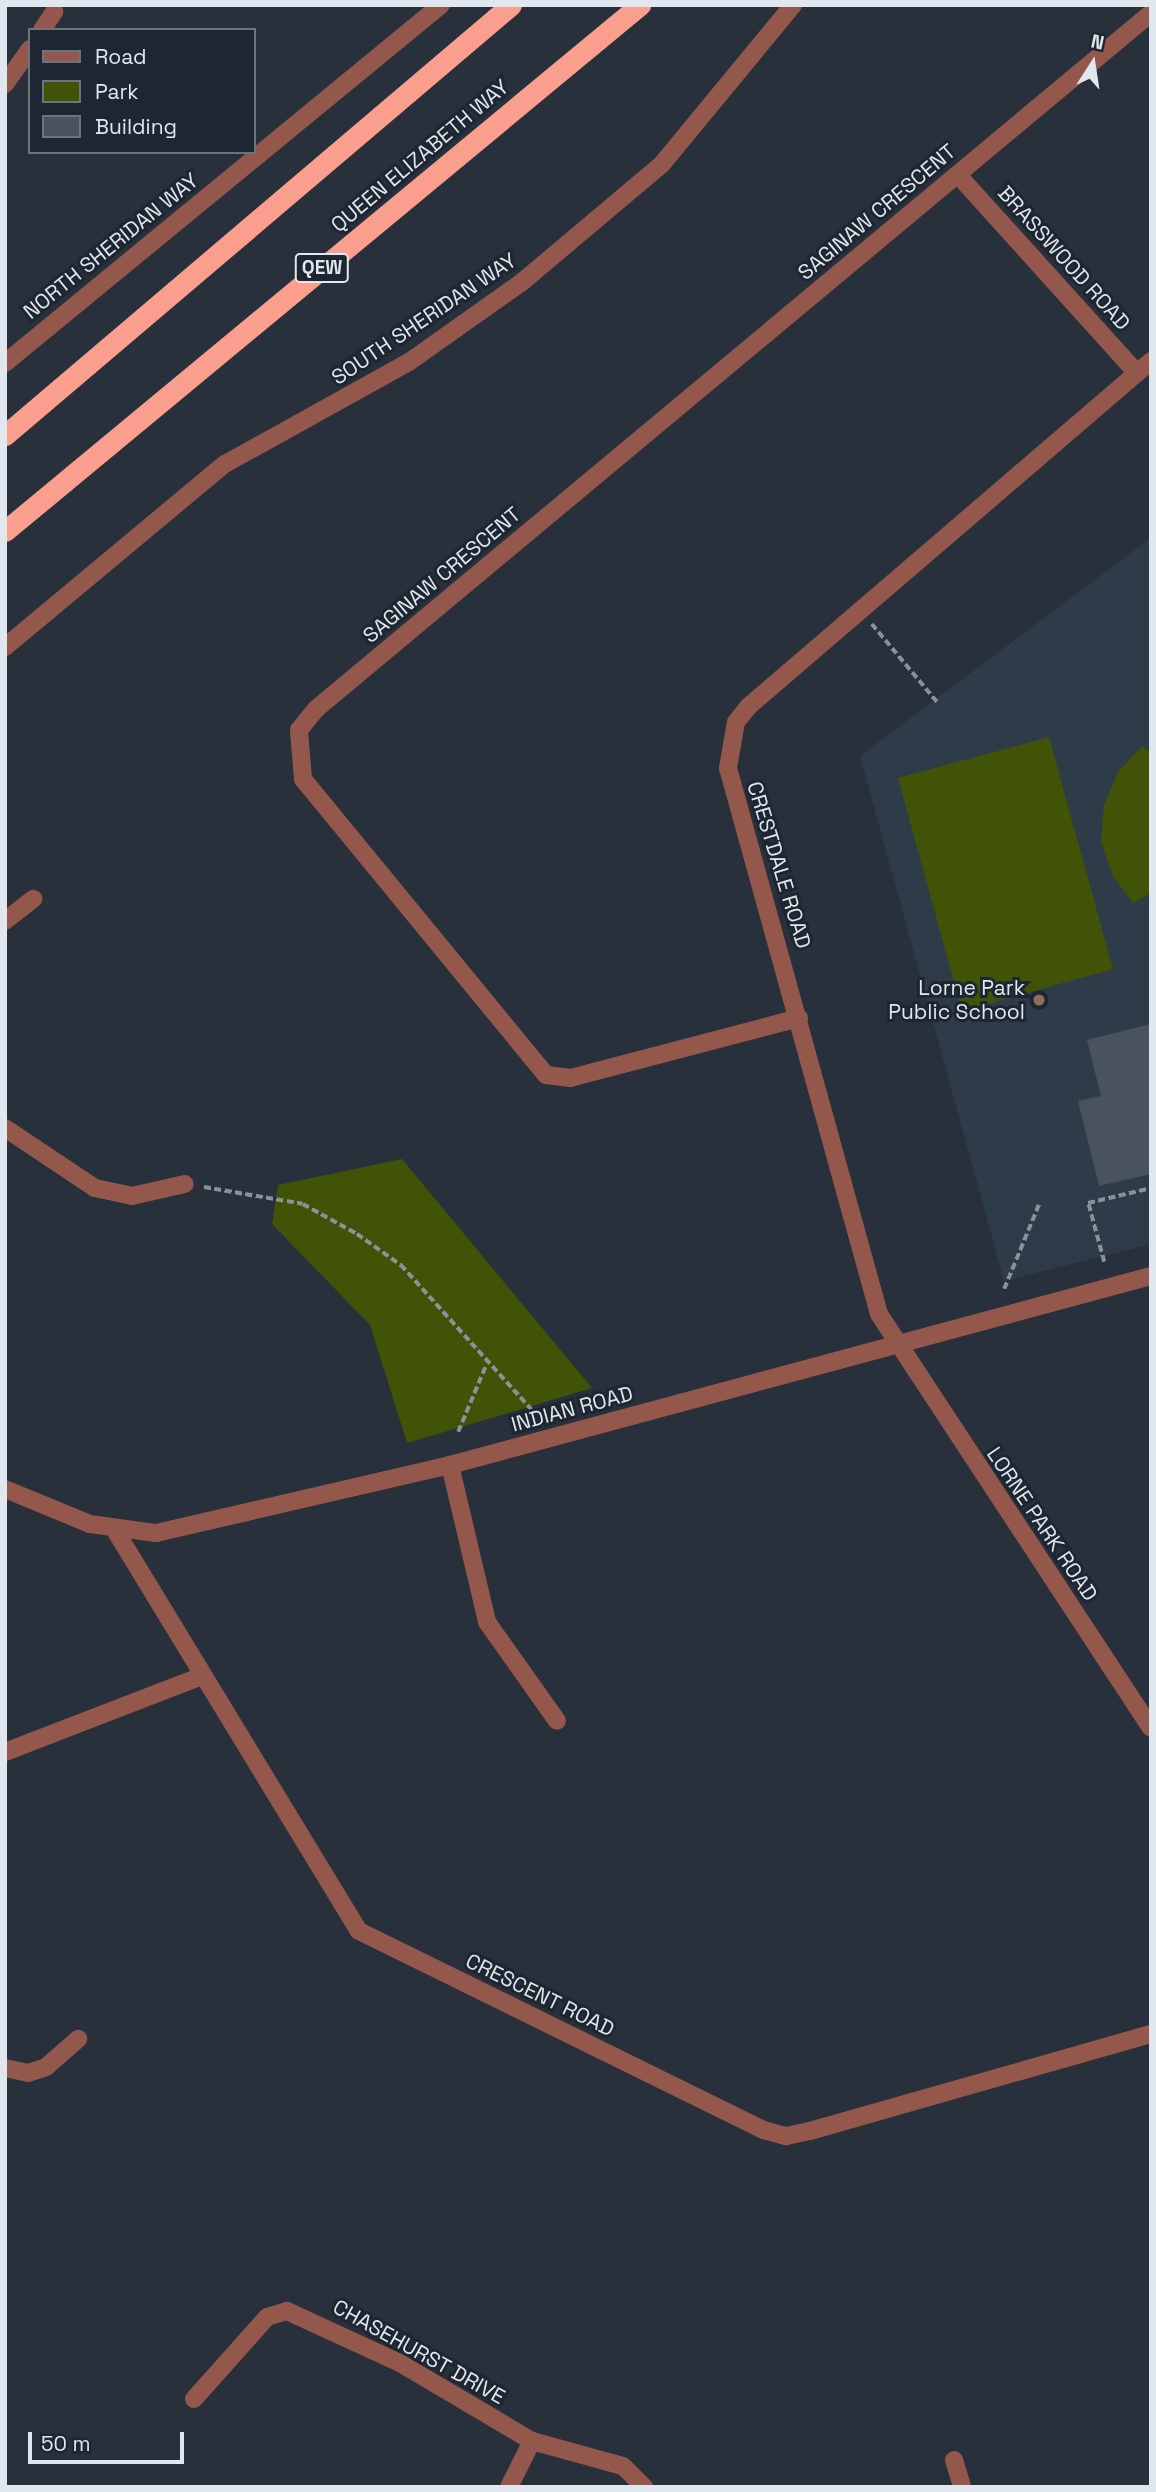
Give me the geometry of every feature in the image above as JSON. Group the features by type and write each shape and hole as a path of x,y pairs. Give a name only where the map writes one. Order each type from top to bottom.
{"highway":[{"path":"5,435 511,5"},
{"name":"QUEEN ELIZABETH WAY","path":"5,531 640,5"}],"street":[{"name":"NORTH SHERIDAN WAY","path":"5,363 441,5"},
{"name":"SOUTH SHERIDAN WAY","path":"5,647 225,464 409,362 523,282 662,164 793,5"},
{"path":"43,28 54,12"},
{"name":"SAGINAW CRESCENT","path":"799,1018 571,1078 546,1075 303,779 296,755 299,730 316,709 1151,13"},
{"path":"5,84 28,52"},
{"name":"BRASSWOOD ROAD","path":"958,174 1143,367"},
{"name":"CRESTDALE ROAD","path":"896,1345 879,1314 799,1018 730,788 731,743 749,706 1143,367"},
{"path":"5,921 33,900"},
{"path":"5,1128 95,1188 132,1196 185,1184"},
{"name":"INDIAN ROAD","path":"5,1489 46,1510 115,1530 156,1533 250,1515 450,1465 1151,1276"},
{"name":"LORNE PARK ROAD","path":"896,1345 1151,1728"},
{"path":"450,1465 487,1622 557,1721"},
{"name":"CRESCENT ROAD","path":"115,1530 200,1677 359,1931 763,2130 786,2136 810,2131 1151,2034"},
{"path":"5,1752 200,1677"},
{"path":"5,2068 28,2073 46,2067 78,2039"},
{"name":"CHASEHURST DRIVE","path":"194,2399 267,2316 287,2311 400,2363 532,2441 623,2466 644,2487"},
{"path":"509,2487 532,2441"},
{"path":"954,2460 962,2487"}],"path":[{"path":"860,609 939,704"},
{"path":"185,1184 303,1204 356,1234 401,1265 486,1364 532,1410"},
{"path":"1104,1262 1088,1203 1151,1188"},
{"path":"1004,1289 1039,1204"},
{"path":"458,1432 486,1364"}],"shaded area":[{"name":"Lorne Park Public School","path":"1151,538 1151,1244 1004,1281 860,756"}],"green space":[{"path":"1049,737 1113,969 962,1011 898,778"},
{"path":"1142,746 1151,753 1151,893 1133,903 1112,875 1101,840 1104,805 1118,772"},
{"path":"402,1159 592,1388 407,1443 370,1325 272,1224 278,1185"}],"building":[{"path":"1151,1024 1151,1174 1099,1186 1078,1101 1101,1096 1087,1040"}],"place":[{"name":"Lorne Park Public School","path":"1039,1000"}]}
